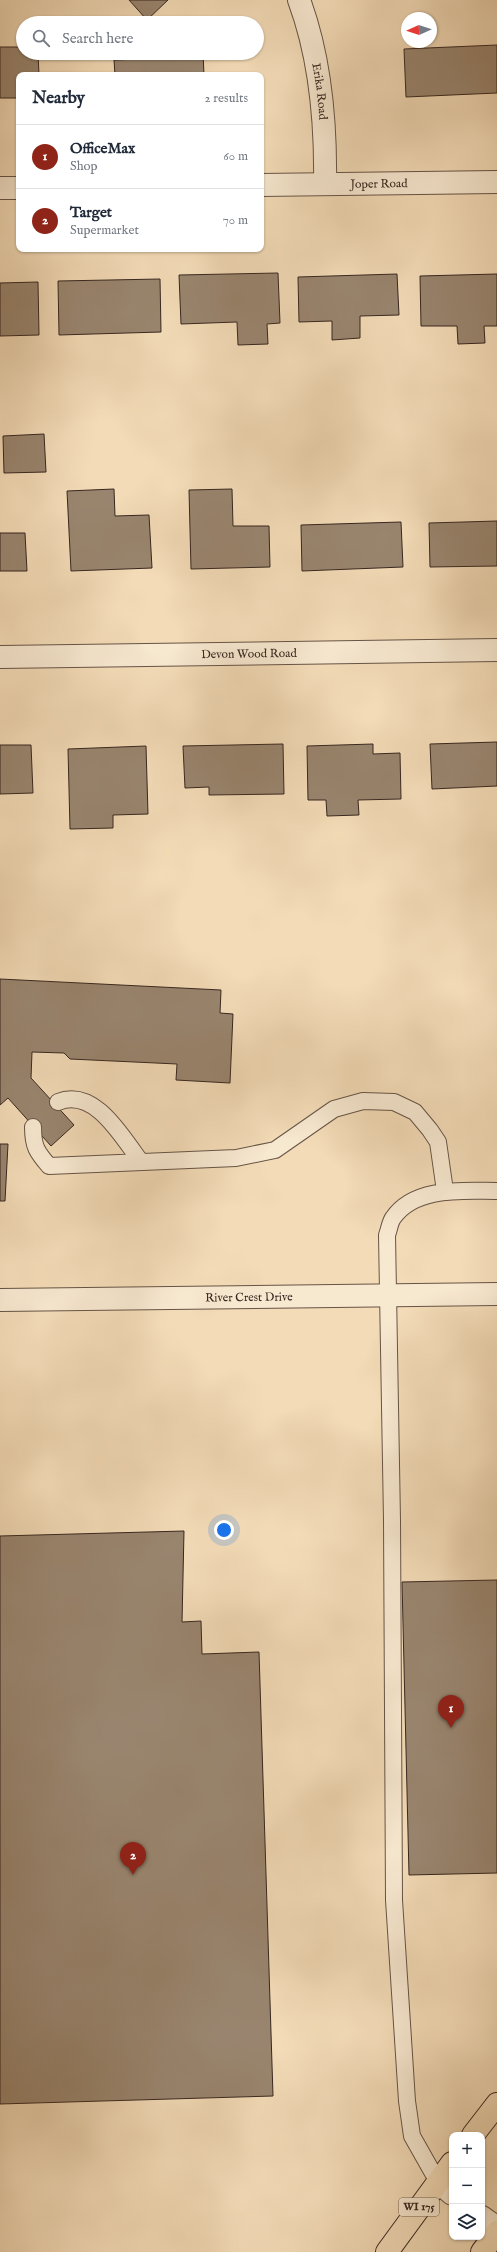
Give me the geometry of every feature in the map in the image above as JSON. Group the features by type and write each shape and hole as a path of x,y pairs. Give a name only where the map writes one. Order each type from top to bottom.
{"main road":[{"path":"474,2132 497,2104"},
{"name":"WI 175","path":"387,2252 445,2188 451,2168"},
{"path":"482,2252 497,2232"}],"street":[{"name":"Erika Road","path":"299,0 317,65 326,138 325,184"},
{"name":"Joper Road","path":"264,185 497,182"},
{"path":"0,188 16,188"},
{"name":"Devon Wood Road","path":"0,657 497,650"},
{"name":"River Crest Drive","path":"0,1300 387,1294 497,1294"},
{"path":"485,2219 497,2228"}],"lane":[{"path":"58,1102 67,1098 80,1100 93,1106 112,1124 141,1162"},
{"path":"34,1127 33,1138 36,1151 49,1166 236,1158 275,1150 334,1109 363,1101 394,1102 415,1112 438,1142 445,1191"},
{"path":"445,2188 412,2136 407,2101 394,1900 392,1528 387,1235 393,1218 418,1198 445,1191 497,1191"}],"building":[{"path":"129,0 168,0 151,16 143,16"},
{"path":"497,45 497,93 406,97 404,49"},
{"path":"0,47 16,47 16,60 38,60 39,72 16,72 16,98 0,98"},
{"path":"114,60 203,60 204,72 115,72"},
{"path":"278,273 280,323 267,324 268,344 238,345 237,322 181,324 179,275"},
{"path":"397,274 399,315 360,316 360,338 332,340 332,321 299,322 298,277"},
{"path":"497,274 497,326 484,326 485,343 458,344 457,326 421,326 420,276"},
{"path":"160,279 161,332 59,335 58,281"},
{"path":"38,282 39,335 0,336 0,283"},
{"path":"44,434 46,472 4,473 3,436"},
{"path":"114,489 115,516 149,515 152,568 71,571 67,491"},
{"path":"232,489 233,526 269,526 270,567 191,569 189,490"},
{"path":"497,521 497,566 430,567 429,523"},
{"path":"401,522 403,567 302,571 301,525"},
{"path":"0,533 25,533 27,571 0,571"},
{"path":"497,742 497,786 432,789 430,744"},
{"path":"283,744 284,794 209,795 209,787 185,788 183,746"},
{"path":"373,744 373,754 400,753 401,799 358,800 359,815 327,816 326,800 308,800 307,746"},
{"path":"0,745 31,745 33,793 0,794"},
{"path":"146,746 148,814 113,815 113,828 70,829 68,749"},
{"path":"0,979 221,990 220,1013 233,1014 230,1083 176,1080 177,1064 70,1059 64,1053 32,1052 31,1078 74,1125 51,1146 8,1098 0,1105"},
{"path":"0,1144 8,1144 5,1201 0,1201"},
{"path":"184,1531 182,1622 201,1621 202,1654 259,1652 273,2096 0,2104 0,1536"},
{"path":"497,1580 497,1873 409,1875 402,1582"}],"place":[{"name":"OfficeMax","path":"451,1728"},
{"name":"Target","path":"133,1875"}]}
